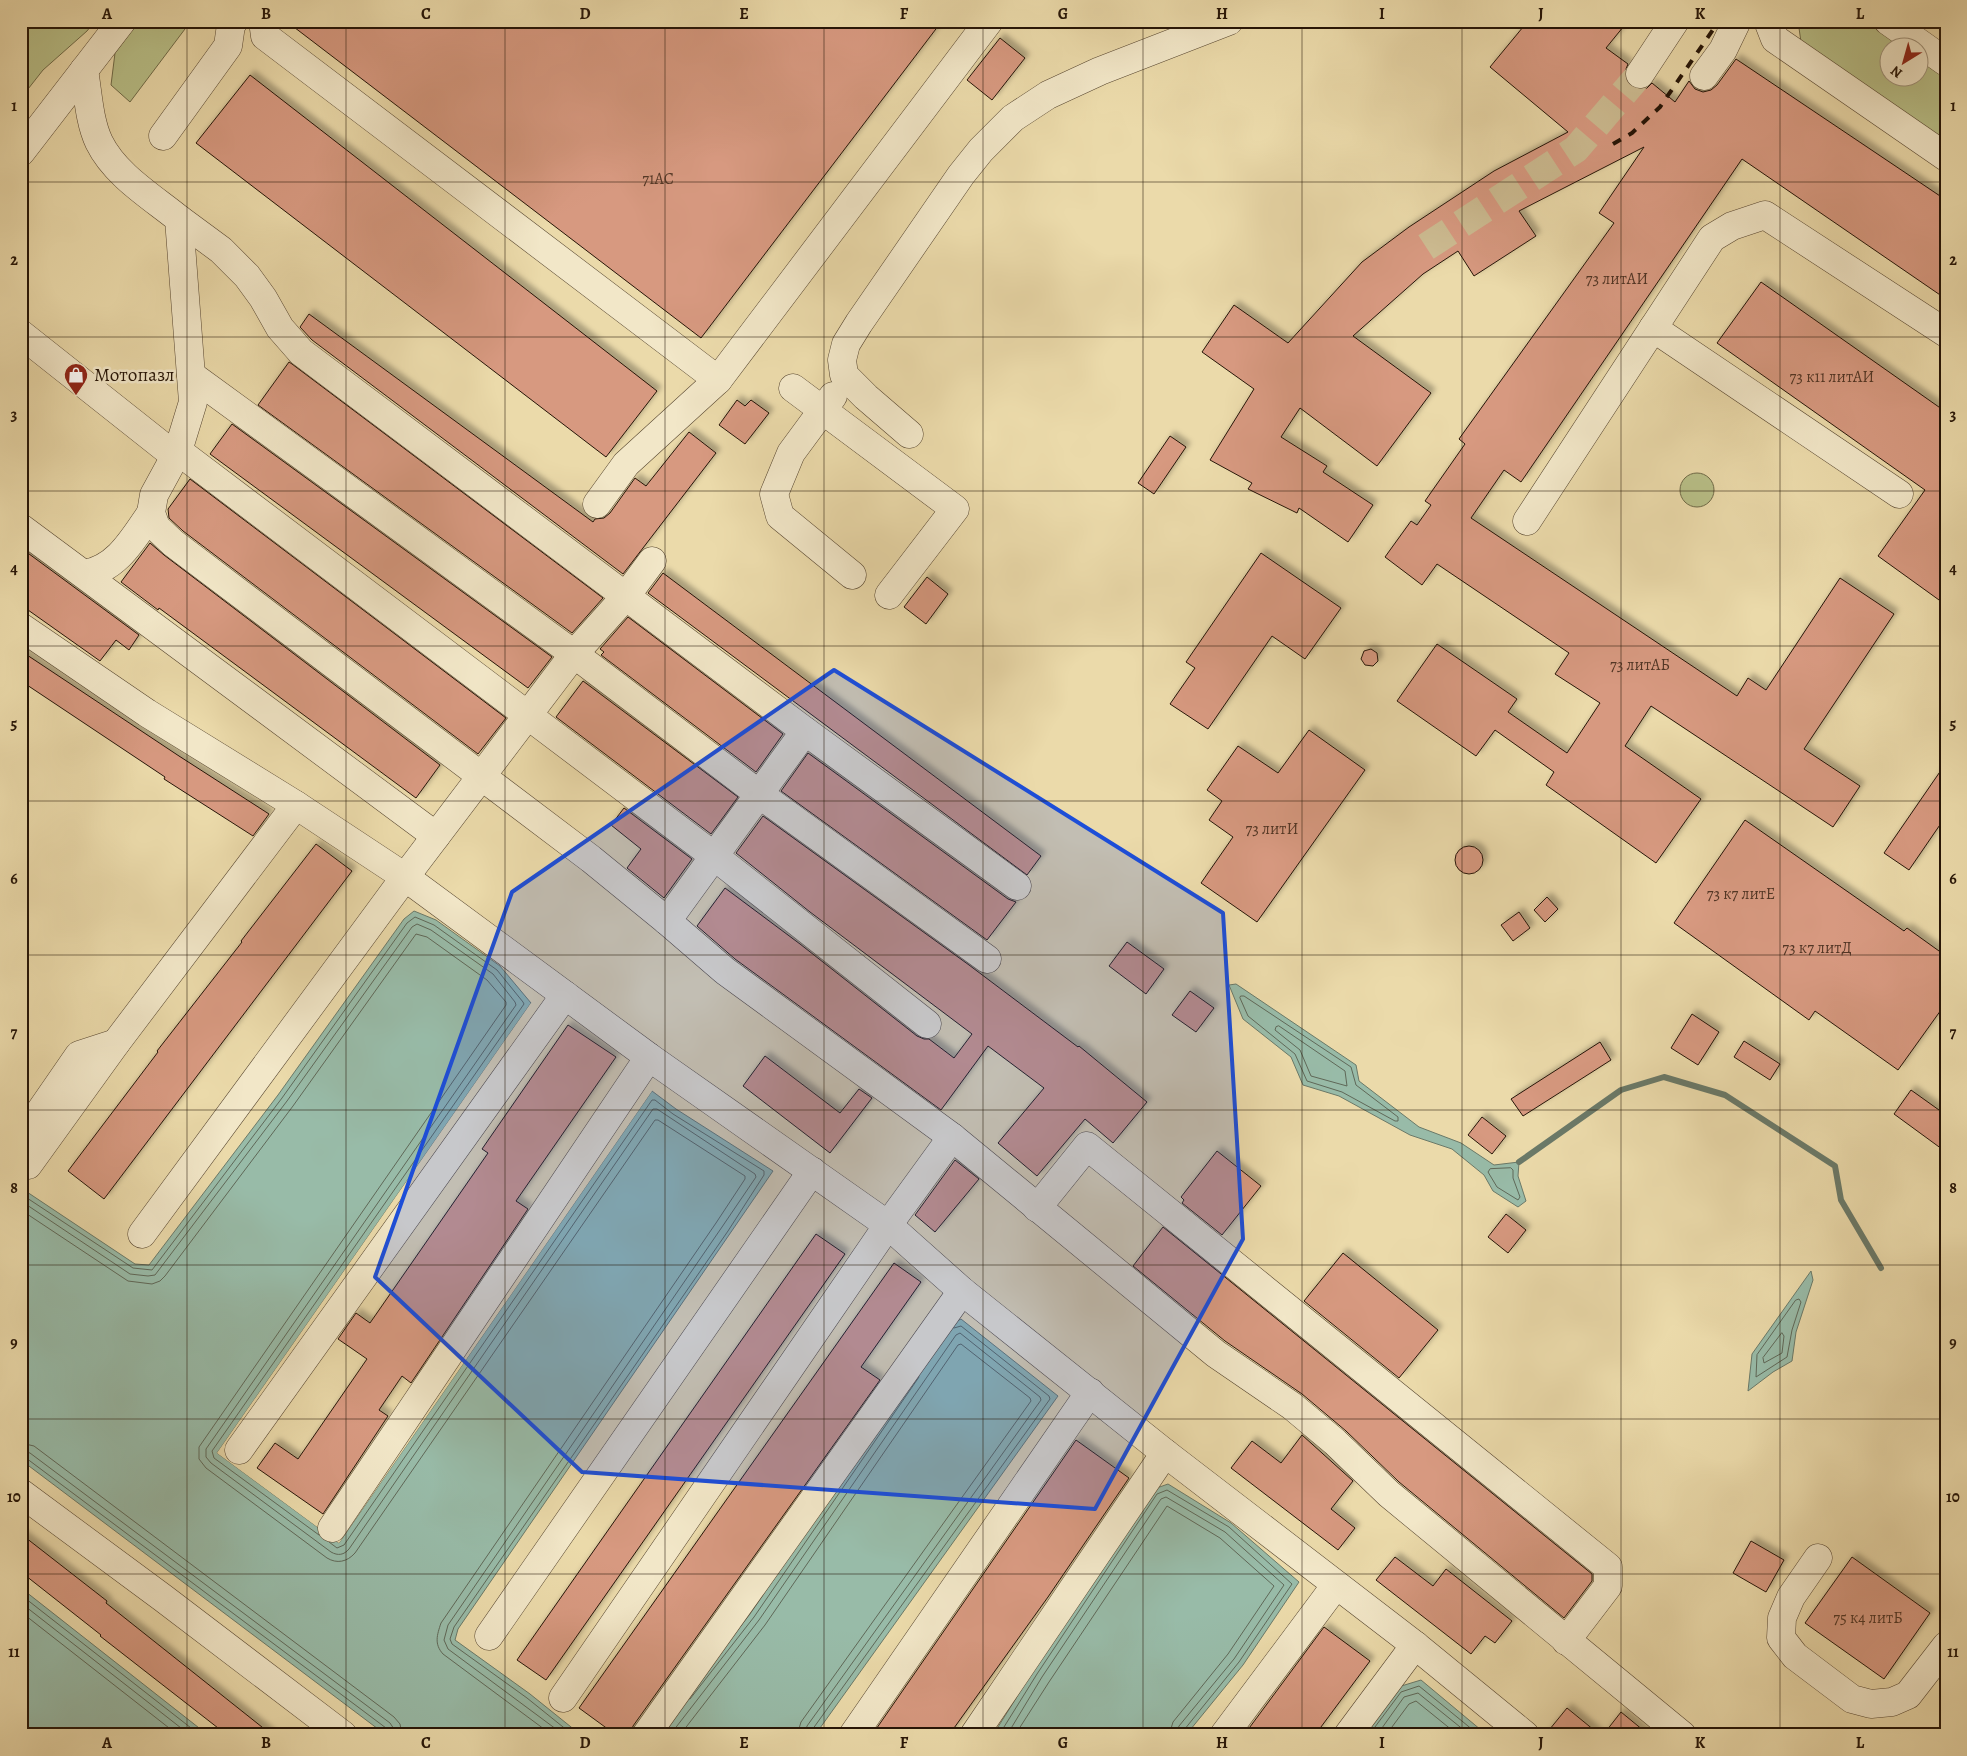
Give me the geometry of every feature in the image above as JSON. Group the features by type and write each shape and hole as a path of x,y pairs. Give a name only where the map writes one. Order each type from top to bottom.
{"street":[{"path":"21,152 122,21"},
{"path":"163,136 228,46 231,25 234,21"},
{"path":"263,21 266,36 718,380"},
{"path":"597,504 626,464 718,380 989,21"},
{"path":"852,575 780,516 774,494 791,453 830,402 844,376 842,360 846,344 859,323 961,175 981,150 1013,118 1048,95 1100,72 1229,21"},
{"path":"1640,74 1675,21"},
{"path":"1704,76 1723,50 1737,21"},
{"path":"1768,21 1775,38 1946,157"},
{"path":"1888,21 1946,62"},
{"path":"84,70 93,125 99,142 119,170 179,219 221,250 247,276 263,298 280,328 301,352 805,731 1017,886"},
{"path":"1527,521 1712,238 1732,226 1764,215 1946,333"},
{"path":"84,574 96,572 111,564 128,546 151,513 154,495 177,454 193,402 179,219"},
{"path":"1652,328 1899,494"},
{"path":"21,334 177,454 714,856 927,1024"},
{"path":"191,375 574,654 759,794 987,959"},
{"path":"844,376 909,434"},
{"path":"793,388 955,509 889,595"},
{"path":"151,513 156,527 173,543 591,859 725,971 952,1137 1216,1354 1292,1406 1335,1442 1389,1494 1682,1735"},
{"path":"21,528 436,836"},
{"path":"142,1234 436,836 574,654 626,596 652,561"},
{"path":"21,627 147,713 296,805 405,877 649,1057 888,1226 962,1291 1165,1453 1415,1645 1525,1735"},
{"path":"667,921 805,731"},
{"path":"28,1166 116,1043 296,805"},
{"path":"239,1450 565,995"},
{"path":"21,1139 79,1055 116,1043"},
{"path":"332,1528 649,1057"},
{"path":"562,1698 888,1226 952,1137"},
{"path":"1037,1208 1087,1146 1608,1567 1608,1586 1566,1640"},
{"path":"489,1636 812,1171"},
{"path":"646,1735 962,1291"},
{"path":"853,1735 1090,1392"},
{"path":"974,1735 1165,1453"},
{"path":"21,1493 343,1735"},
{"path":"1818,1558 1791,1597 1782,1618 1782,1638 1795,1656 1852,1698 1872,1704 1892,1702 1908,1695 1946,1646"},
{"path":"1224,1735 1336,1584"},
{"path":"1348,1735 1415,1645"}],"highlighted area":[{"path":"834,670 1223,913 1243,1239 1095,1509 582,1472 375,1277 512,892"}],"green space":[{"path":"21,21 95,21 87,31 43,70 21,98"},
{"path":"139,21 191,21 130,102 111,85 115,53"},
{"path":"1803,21 1865,21 1889,38 1880,38 1880,88 1930,88 1930,67 1946,79 1946,144 1801,42 1799,28"},
{"path":"1697,473 1709,478 1714,490 1709,502 1697,507 1685,502 1680,490 1685,478"}],"water":[{"path":"414,911 436,920 500,966 531,1003 217,1453 339,1543 652,1091 676,1109 773,1171 458,1629 455,1640 530,1694 581,1735 386,1735 21,1460 21,1188 135,1264 149,1265 278,1095 404,919"},
{"path":"1236,984 1356,1065 1359,1081 1419,1127 1461,1143 1494,1165 1519,1162 1518,1176 1526,1201 1518,1207 1493,1191 1484,1175 1452,1149 1410,1135 1339,1096 1303,1085 1291,1057 1243,1019 1229,985"},
{"path":"1811,1271 1813,1280 1796,1332 1792,1361 1773,1372 1748,1391 1752,1354"},
{"path":"961,1319 1058,1396 815,1735 656,1735 750,1614 949,1325"},
{"path":"1168,1484 1231,1523 1299,1582 1243,1665 1186,1735 993,1735 1033,1671 1154,1489"},
{"path":"21,1588 208,1735 21,1735"},
{"path":"1421,1680 1487,1735 1363,1735 1398,1687"}],"pier":[{"path":"531,1003 533,1004 220,1453 338,1540 650,1090 652,1091 339,1543 217,1453"}],"building":[{"path":"286,21 942,21 701,338"},
{"path":"1528,21 1628,21 1606,48 1628,64 1624,74 1626,81 1631,87 1640,90 1647,88 1652,83 1675,102 1689,81 1695,89 1703,92 1711,90 1717,85 1736,59 1946,200 1946,299 1742,159 1521,482 1504,470 1471,518 1737,696 1748,678 1766,690 1840,578 1894,614 1804,749 1860,786 1833,827 1651,706 1625,746 1701,799 1656,863 1546,785 1554,772 1495,730 1476,756 1397,701 1437,644 1517,699 1508,712 1567,753 1600,703 1555,674 1569,653 1437,564 1422,585 1385,557 1411,521 1417,525 1431,505 1425,501 1465,444 1459,439 1614,223 1599,213 1644,147 1519,211 1536,236 1474,276 1458,251 1423,274 1353,336 1431,393 1377,466 1300,408 1281,437 1327,466 1323,472 1373,505 1348,542 1299,508 1297,513 1248,489 1252,483 1210,460 1254,389 1202,352 1234,305 1288,343 1362,262 1409,227 1494,171 1568,132 1490,67"},
{"path":"1000,38 1025,58 992,100 967,80"},
{"path":"250,75 657,391 606,457 196,143"},
{"path":"1761,282 1946,412 1946,605 1878,556 1925,490 1717,343"},
{"path":"309,314 593,522 595,519 604,518 610,513 635,478 646,486 689,432 716,453 623,574 312,340 300,327"},
{"path":"289,362 603,598 572,633 258,405"},
{"path":"737,400 745,406 751,400 769,413 745,444 719,425"},
{"path":"232,424 552,657 528,688 210,454"},
{"path":"1170,436 1186,447 1154,494 1138,483"},
{"path":"190,479 506,718 478,754 183,531 169,518 168,509"},
{"path":"150,543 440,765 416,798 121,582"},
{"path":"21,548 139,635 129,650 116,640 100,661 21,605"},
{"path":"1261,553 1341,608 1305,659 1272,636 1208,729 1170,704 1195,668 1186,662"},
{"path":"663,573 1041,856 1027,875 648,593"},
{"path":"927,577 948,594 926,624 904,607"},
{"path":"628,617 783,734 756,772 601,655 604,652 600,649"},
{"path":"1371,649 1377,653 1378,661 1373,666 1365,665 1361,659 1364,651"},
{"path":"21,651 269,814 253,836 164,779 165,777 21,681"},
{"path":"583,681 738,797 711,834 556,717"},
{"path":"1309,730 1365,770 1257,922 1201,883 1233,837 1209,820 1222,801 1207,790 1238,746 1278,773"},
{"path":"808,753 1008,899 1016,902 987,940 781,791"},
{"path":"1946,763 1946,816 1909,870 1884,853"},
{"path":"624,808 692,859 664,898 627,868 641,849 611,825"},
{"path":"763,816 1079,1046 1147,1102 1113,1143 1085,1119 1037,1176 998,1143 1044,1088 988,1046 941,1110 735,959 697,926 725,888 917,1036 929,1039 954,1058 972,1034 810,912 736,853"},
{"path":"1745,820 1904,931 1907,928 1946,956 1946,1003 1898,1070 1815,1011 1809,1020 1674,923"},
{"path":"316,844 352,871 104,1199 68,1171 157,1051"},
{"path":"1469,846 1479,850 1483,860 1479,870 1469,874 1459,870 1455,860 1459,850"},
{"path":"1547,897 1558,909 1545,922 1534,910"},
{"path":"1519,912 1530,928 1513,941 1501,925"},
{"path":"1127,942 1164,969 1146,994 1109,966"},
{"path":"1190,991 1214,1008 1196,1032 1172,1015"},
{"path":"1692,1014 1719,1032 1698,1065 1671,1048"},
{"path":"568,1025 616,1057 516,1201 528,1209 411,1383 402,1376 379,1410 388,1416 323,1514 257,1468 275,1443 298,1459 367,1359 338,1339 356,1313 370,1323 488,1153 482,1149"},
{"path":"1744,1041 1780,1064 1770,1080 1734,1057"},
{"path":"1600,1042 1611,1060 1523,1116 1511,1099"},
{"path":"765,1056 840,1113 859,1089 872,1098 830,1153 743,1086"},
{"path":"1911,1090 1946,1115 1946,1152 1894,1114"},
{"path":"1482,1117 1506,1136 1492,1154 1468,1135"},
{"path":"1217,1151 1261,1186 1222,1235 1182,1203 1184,1200 1181,1197"},
{"path":"955,1160 979,1179 935,1232 915,1215"},
{"path":"1506,1214 1526,1230 1508,1253 1488,1237"},
{"path":"1163,1227 1592,1574 1592,1581 1564,1618 1399,1482 1346,1431 1302,1394 1225,1341 1133,1266"},
{"path":"816,1234 845,1254 546,1680 517,1660"},
{"path":"1343,1253 1438,1330 1399,1378 1304,1301"},
{"path":"894,1263 921,1282 861,1367 880,1380 633,1726 631,1735 616,1735 579,1708"},
{"path":"1302,1435 1353,1481 1331,1509 1355,1528 1338,1550 1231,1468 1252,1441 1281,1463"},
{"path":"1076,1440 1129,1478 1048,1597 949,1735 872,1735"},
{"path":"21,1534 272,1735 227,1735 100,1636 21,1572"},
{"path":"1751,1541 1784,1560 1766,1592 1733,1573"},
{"path":"1395,1557 1433,1586 1446,1569 1512,1621 1495,1643 1485,1636 1471,1654 1376,1580"},
{"path":"1852,1557 1930,1613 1884,1679 1805,1623"},
{"path":"1324,1627 1370,1661 1315,1735 1244,1735"},
{"path":"1567,1708 1600,1735 1545,1735"},
{"path":"1621,1712 1649,1735 1603,1735"}],"waterway":[{"path":"1519,1162 1621,1090 1664,1077 1725,1095 1835,1166 1841,1200 1881,1268"}],"tunnel":[{"path":"1426,247 1576,149 1640,74"}],"railway":[{"path":"1613,144 1632,133 1660,107 1719,21"}],"place":[{"name":"Мотопазл","path":"76,396"}]}
